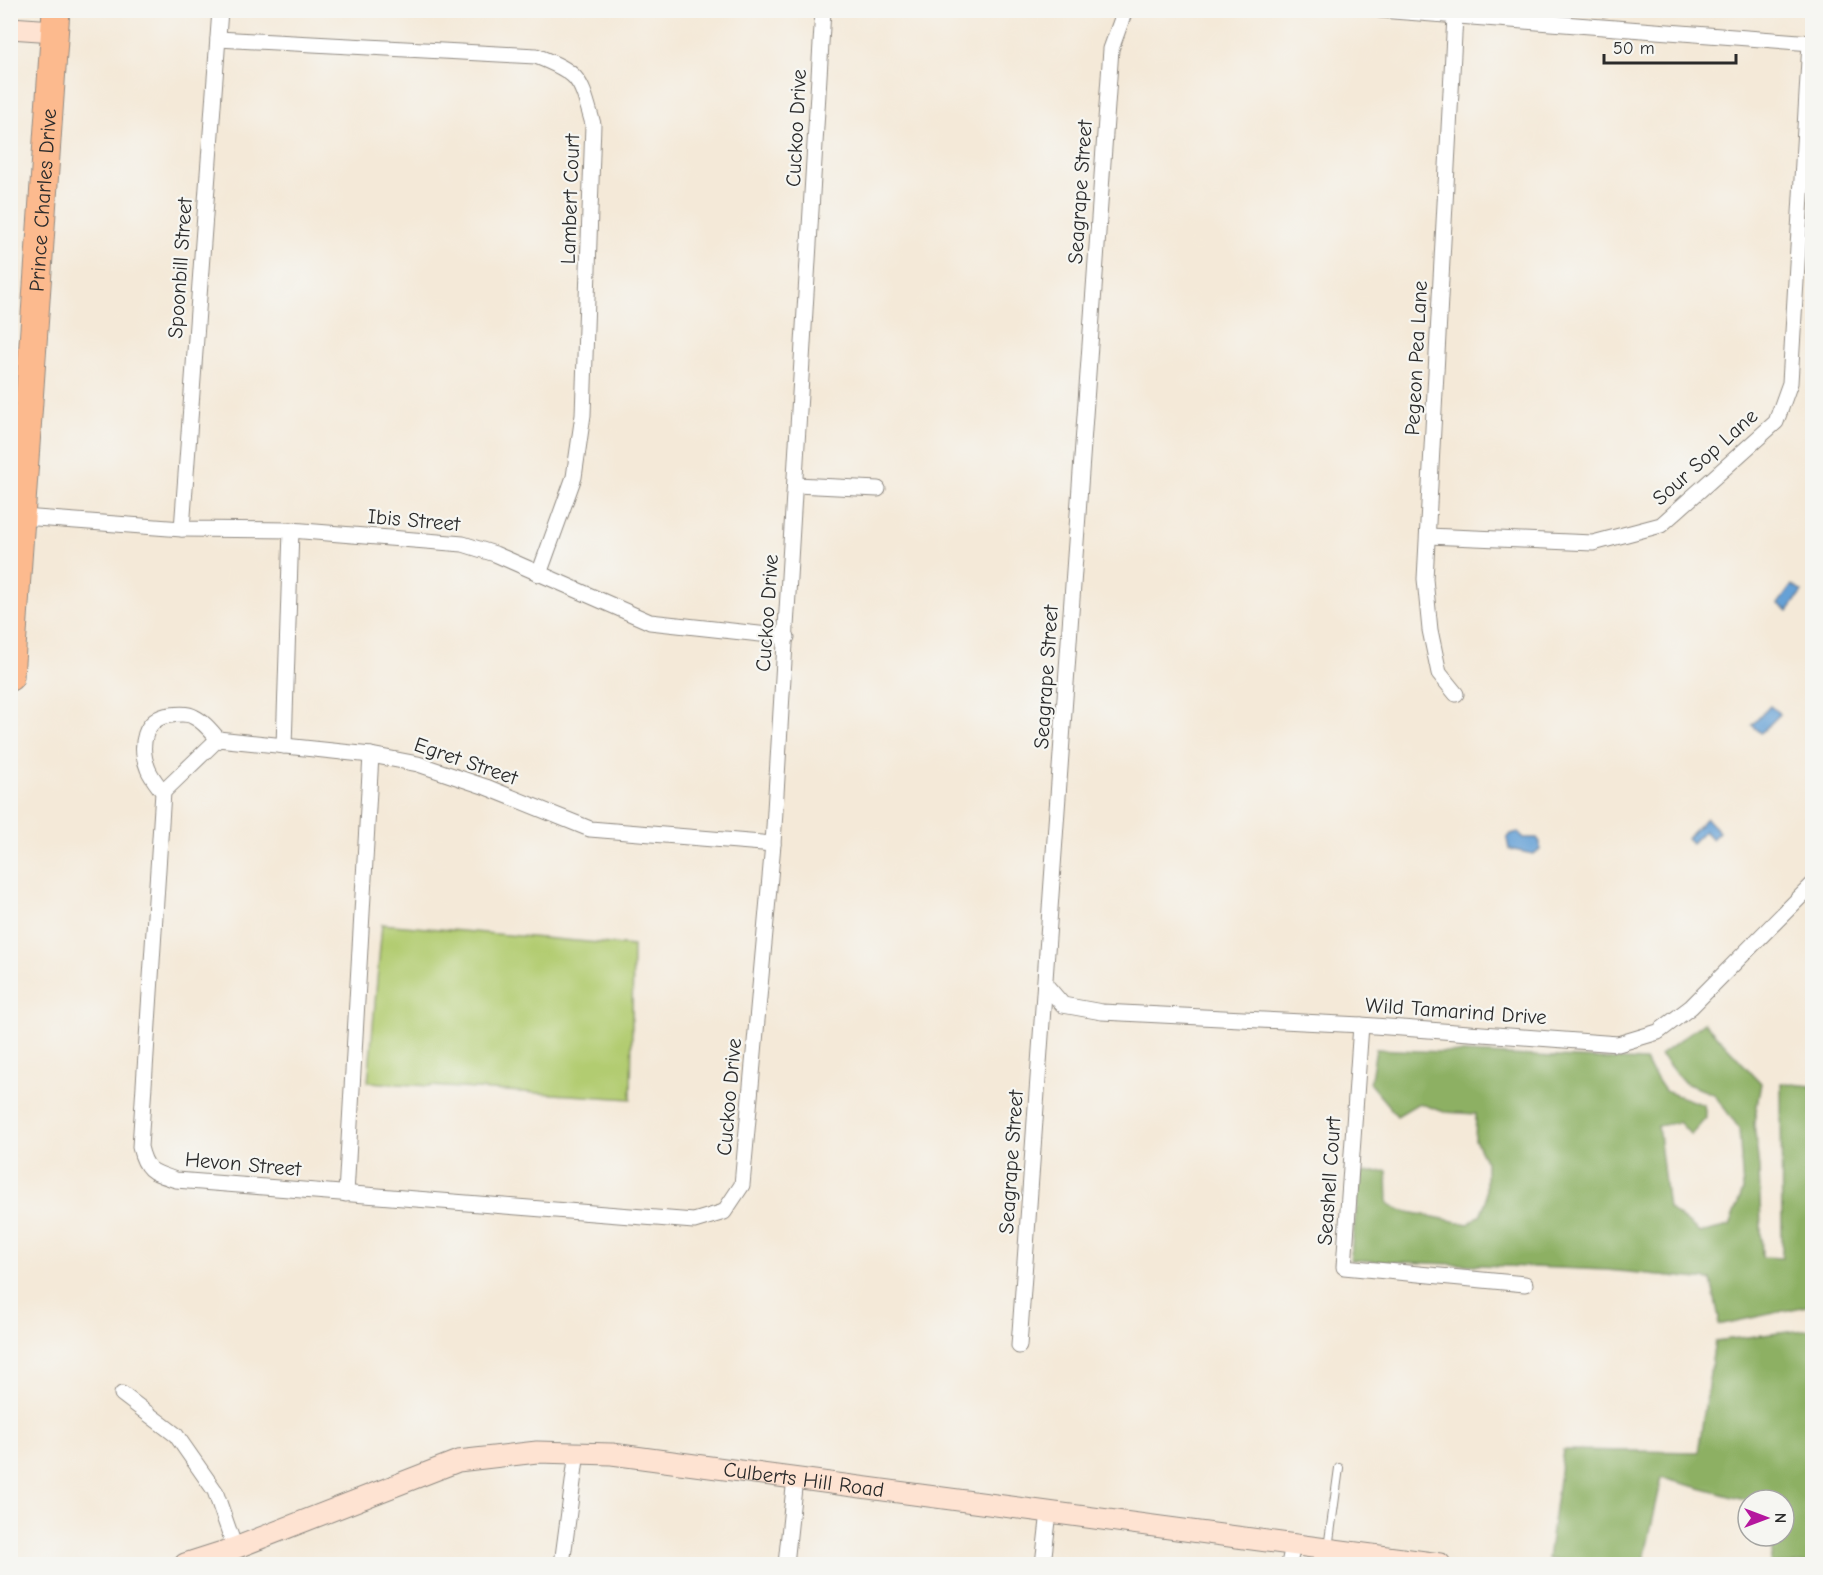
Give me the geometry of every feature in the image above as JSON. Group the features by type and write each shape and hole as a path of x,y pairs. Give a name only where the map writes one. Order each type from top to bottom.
{"highway":[{"name":"Prince Charles Drive","path":"10,677 23,517 55,21"}],"street":[{"name":"Spoonbill Street","path":"182,529 220,10"},
{"name":"Cuckoo Drive","path":"724,1212 742,1185 773,844 823,10"},
{"path":"1380,10 1811,43"},
{"name":"Seagrape Street","path":"1019,1346 1111,49 1126,12"},
{"name":"Pegeon Pea Lane","path":"1455,16 1425,579 1430,630 1439,673 1456,694"},
{"path":"10,28 55,21"},
{"name":"Lambert Court","path":"219,39 536,56 565,68 582,84 593,124 583,415 574,477 540,574"},
{"name":"Sour Sop Lane","path":"1428,536 1593,543 1661,525 1776,422 1790,383 1811,43"},
{"path":"796,485 878,489"},
{"name":"Ibis Street","path":"23,517 182,529 291,530 463,544 495,554 650,622 787,638"},
{"path":"284,746 291,530"},
{"path":"161,715 193,716 218,739 163,792 148,771 144,755 144,736 151,724 161,715"},
{"name":"Egret Street","path":"218,739 371,755 418,764 486,787 590,829 773,844"},
{"path":"346,1194 371,755"},
{"name":"Hevon Street","path":"163,792 140,1147 144,1164 156,1173 176,1180 694,1221 724,1212"},
{"name":"Wild Tamarind Drive","path":"1045,984 1063,1005 1102,1012 1361,1025 1618,1044 1658,1032 1691,1007 1812,885"},
{"name":"Seashell Court","path":"1361,1025 1344,1267 1525,1284"},
{"path":"122,1394 176,1435 215,1491 235,1548"},
{"name":"Culberts Hill Road","path":"185,1564 235,1548 458,1461 537,1452 612,1454 1049,1512 1291,1555 1328,1550 1440,1564"},
{"path":"562,1564 577,1452"},
{"path":"786,1564 795,1478"},
{"path":"1043,1564 1049,1512"}],"lane":[{"path":"1328,1550 1339,1468"}],"green space":[{"path":"382,924 633,946 631,1099 368,1082"},
{"path":"1704,1022 1761,1083 1754,1123 1759,1168 1762,1257 1782,1258 1781,1083 1812,1086 1812,1305 1718,1325 1719,1318 1711,1280 1607,1270 1350,1260 1361,1173 1387,1171 1388,1203 1399,1210 1468,1224 1480,1215 1486,1201 1486,1162 1475,1140 1476,1114 1444,1112 1419,1103 1397,1116 1370,1084 1376,1049 1645,1061 1665,1091 1704,1105 1706,1118 1691,1135 1679,1122 1658,1126 1668,1208 1700,1233 1729,1226 1743,1190 1739,1128 1714,1094 1685,1083 1660,1055"},
{"path":"1812,1329 1812,1564 1770,1564 1772,1548 1796,1548 1796,1488 1736,1488 1736,1498 1662,1478 1643,1564 1589,1564 1548,1559 1563,1450 1698,1452 1715,1341"}],"water":[{"path":"1792,585 1802,592 1788,611 1778,604"},
{"path":"1770,706 1780,714 1761,733 1752,725"},
{"path":"1706,818 1719,832 1712,839 1704,831 1692,843 1687,838"},
{"path":"1518,832 1524,838 1537,838 1540,842 1540,850 1533,854 1509,849 1507,839 1511,834"}]}
